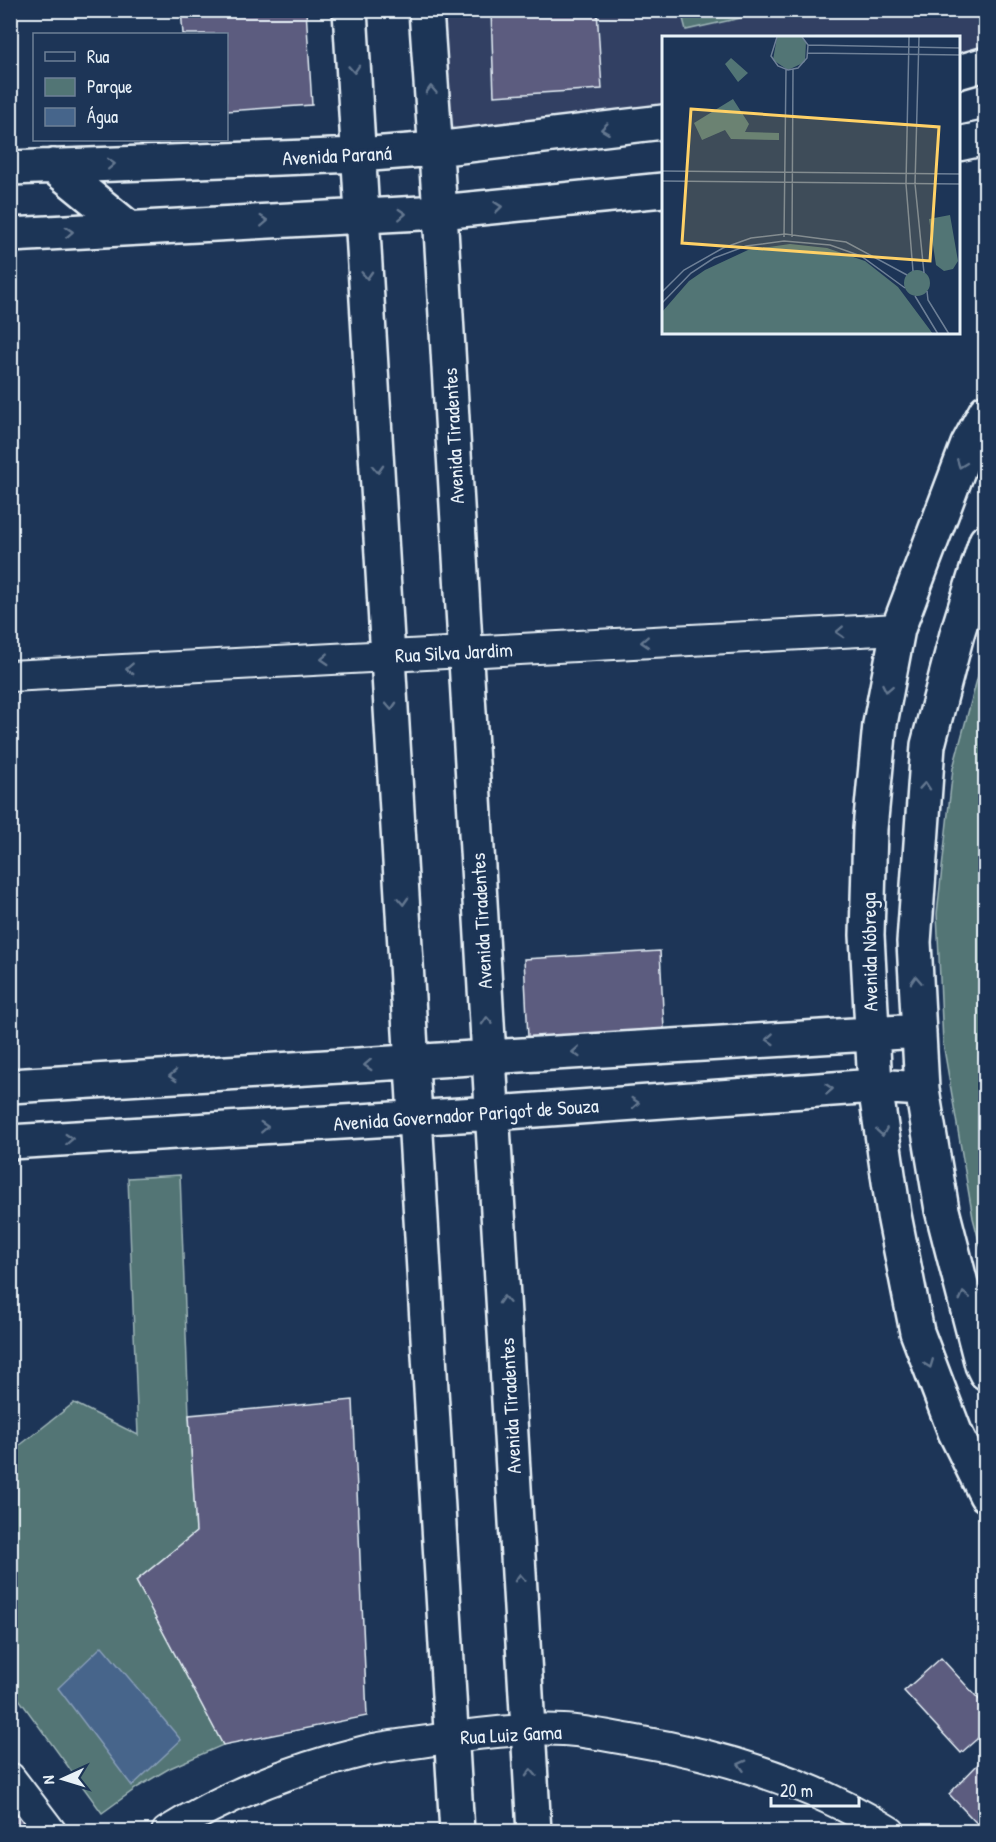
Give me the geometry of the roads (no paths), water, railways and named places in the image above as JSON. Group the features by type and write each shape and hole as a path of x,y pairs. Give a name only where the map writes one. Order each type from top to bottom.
{"main road":[{"path":"350,10 457,1832"},
{"name":"Avenida Tiradentes","path":"426,10 440,212 534,1832"},
{"path":"960,71 986,64"},
{"name":"Avenida Paraná","path":"10,168 359,155 435,149 662,122"},
{"path":"960,144 986,138"},
{"path":"53,166 129,228"},
{"path":"10,235 440,212 662,190"},
{"name":"Avenida Nóbrega","path":"986,411 968,444 898,629 880,724 870,829 867,935 875,1086 894,1215 917,1332 955,1432 986,1495"},
{"path":"986,540 957,634 928,744 914,942 922,1089 942,1210 986,1373"},
{"path":"10,1086 919,1031"},
{"name":"Avenida Governador Parigot de Souza","path":"10,1142 416,1118 875,1086 922,1089"}],"street":[{"name":"Rua Silva Jardim","path":"10,676 898,629"},
{"name":"Rua Luiz Gama","path":"167,1832 261,1784 308,1767 371,1750 528,1730 565,1730 682,1749 755,1768 813,1791 868,1818 890,1832"},
{"path":"10,1778 51,1832"}],"water":[{"path":"102,1646 181,1740 132,1786 58,1688"}]}
